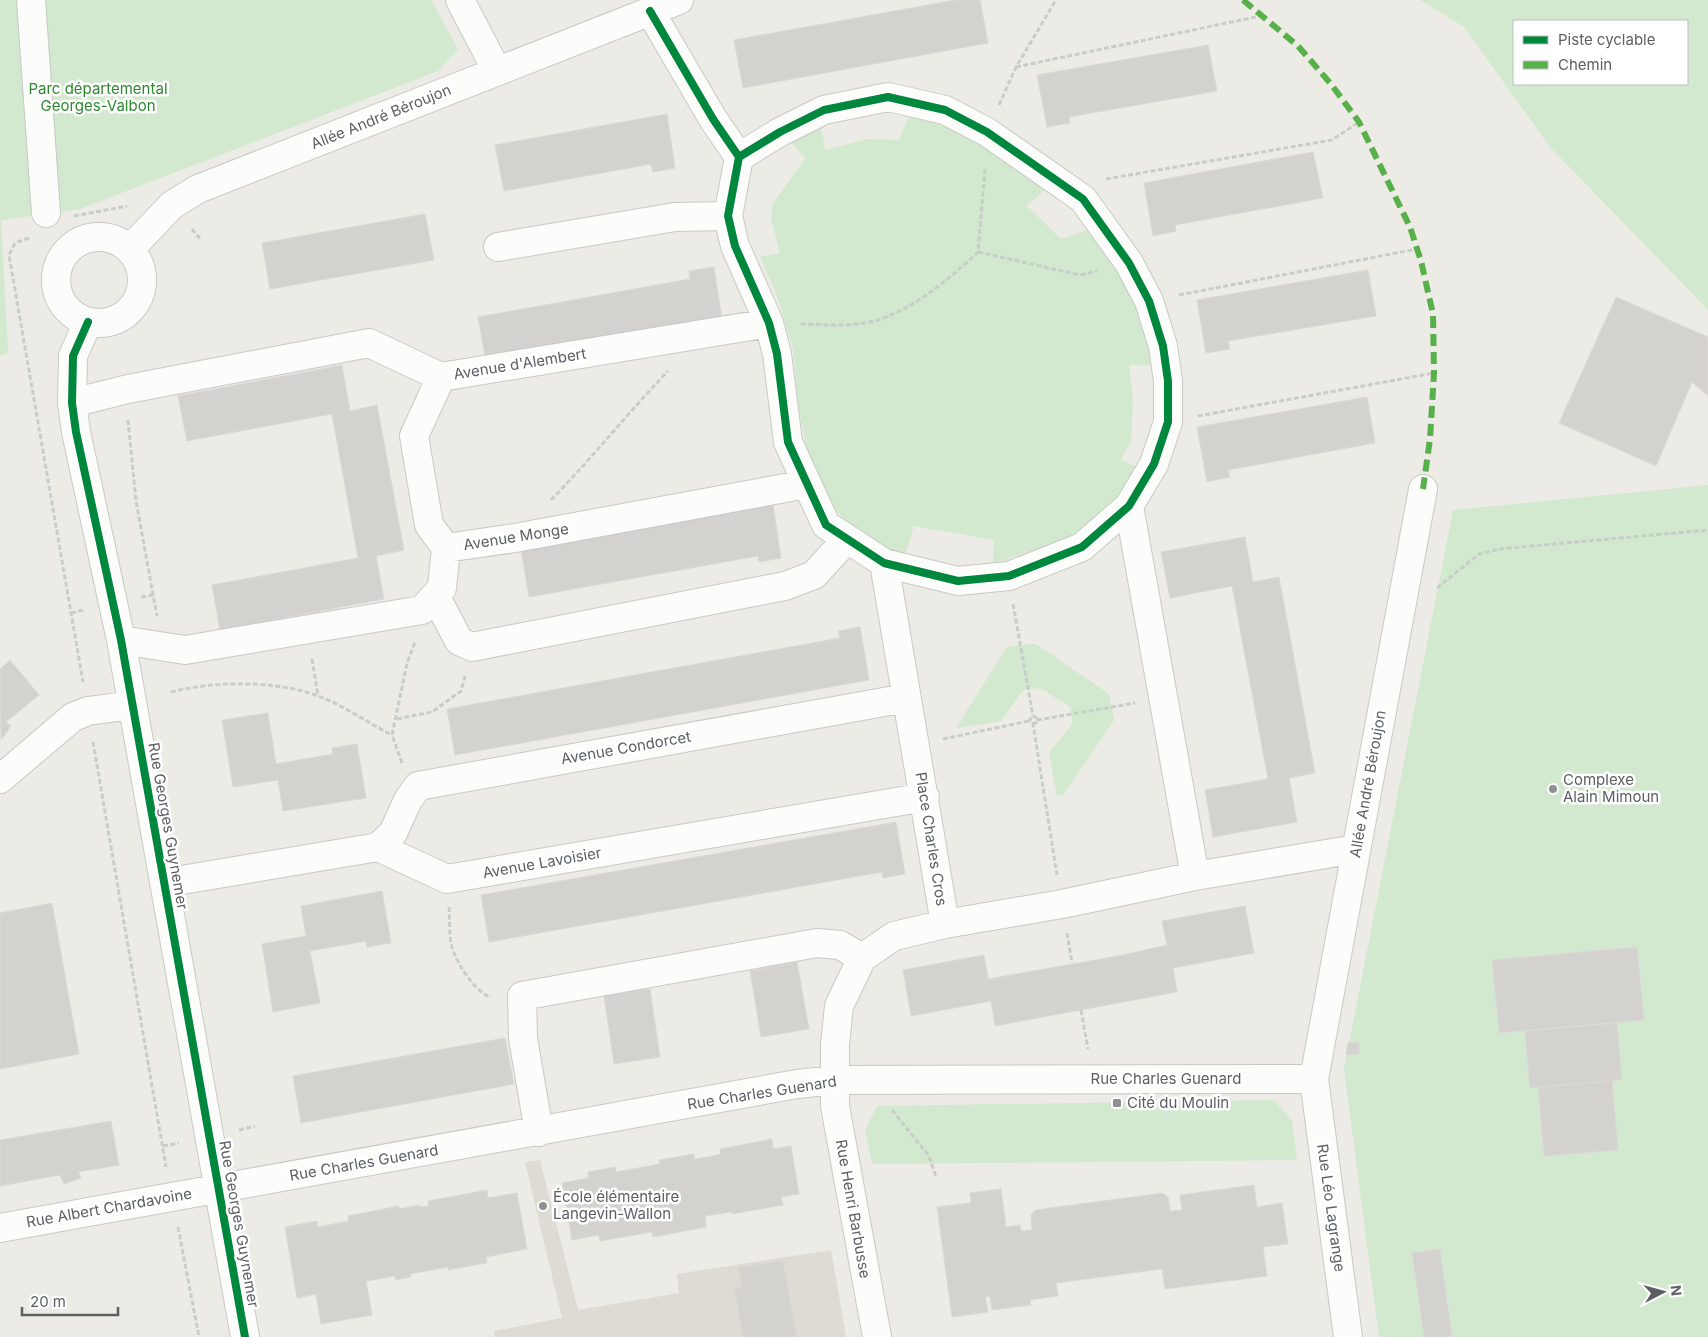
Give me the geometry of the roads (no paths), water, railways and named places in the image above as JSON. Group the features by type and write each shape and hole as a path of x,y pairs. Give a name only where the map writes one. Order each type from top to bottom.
{"street":[{"path":"32,0 40,225"},
{"path":"460,0 497,71"},
{"name":"Allée André Béroujon","path":"130,249 172,206 198,189 679,0"},
{"path":"650,11 713,119 739,157 728,216 734,246 769,323 777,354 788,442 826,526 884,563 958,581 1009,576 1082,547 1129,506 1154,464 1168,422 1168,380 1163,346 1149,301 1129,263 1083,199 987,132 945,110 888,97 824,110 780,132 739,157"},
{"path":"498,247 675,217 728,216"},
{"path":"97,237 115,240 130,249 138,263 142,278 140,294 132,308 119,318 104,323 88,322 72,314 60,301 56,284 57,266 66,251 80,241 97,237"},
{"name":"Rue Georges Guynemer","path":"88,322 73,356 72,402 76,432 121,640 245,1337"},
{"name":"Avenue d'Alembert","path":"72,402 128,389 369,343 441,377 769,323"},
{"path":"441,377 414,436 429,525 446,548"},
{"name":"Avenue Monge","path":"429,604 442,588 446,548 514,538 807,484"},
{"name":"Allée André Béroujon","path":"1314,1079 1423,490"},
{"path":"1129,506 1195,876"},
{"path":"121,640 185,650 308,631 429,604 459,641 472,647 785,586 814,575 847,539"},
{"name":"Place Charles Cros","path":"884,563 945,924 1062,904 1195,876 1356,849"},
{"name":"Avenue Condorcet","path":"378,847 393,833 408,800 418,786 906,698"},
{"path":"0,779 73,717 88,711 132,705"},
{"name":"Avenue Lavoisier","path":"378,847 447,879 925,797"},
{"path":"164,883 378,847"},
{"path":"539,1132 523,1038 522,996 818,943 840,945 862,958 894,936 945,924"},
{"name":"Rue Henri Barbusse","path":"862,958 838,1006 834,1044 834,1106 877,1337"},
{"name":"Rue Charles Guenard","path":"218,1188 539,1132 797,1084 834,1080 1314,1079"},
{"name":"Rue Léo Lagrange","path":"1314,1079 1348,1337"},
{"name":"Rue Albert Chardavoine","path":"0,1228 218,1188"}],"place":[{"name":"Complexe Alain Mimoun","path":"1553,789"},
{"name":"Cité du Moulin","path":"1117,1103"},
{"name":"École élémentaire Langevin-Wallon","path":"543,1206"}],"park label":[{"name":"Parc départemental Georges-Valbon","path":"98,98"}]}
